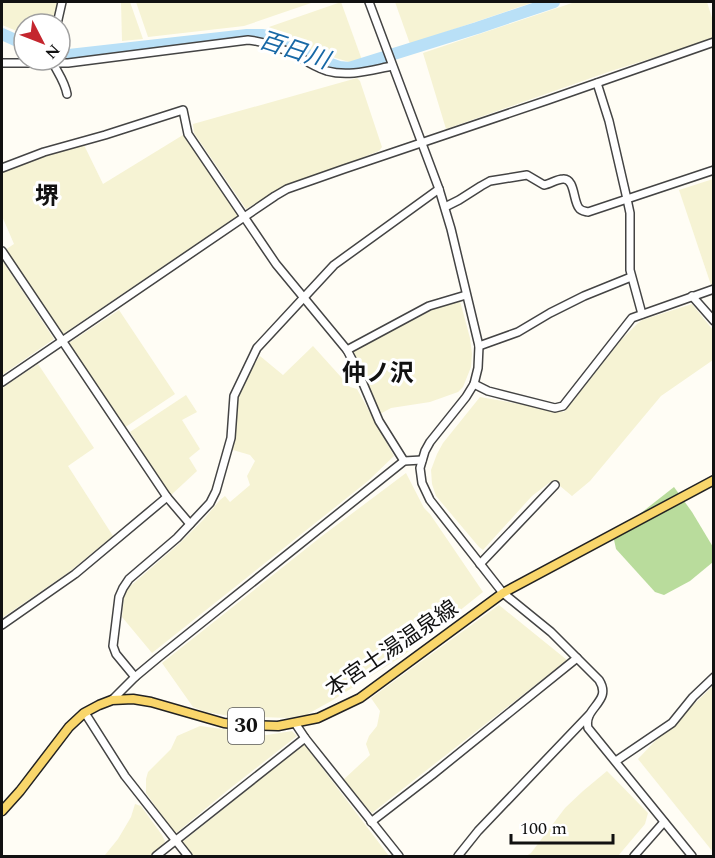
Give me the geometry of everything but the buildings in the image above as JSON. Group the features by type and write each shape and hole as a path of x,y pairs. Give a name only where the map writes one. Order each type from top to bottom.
{"main road":[{"name":"本宮土湯温泉線","path":"2,811 69,727 85,713 99,705 112,700 133,699 242,726 295,723 318,718 360,698 503,593 714,480"}],"street":[{"path":"369,2 439,189 479,346 478,368 474,384 424,451 421,476 425,491 503,593 551,632 599,680 603,689 602,697 589,714 478,831 458,856"},
{"path":"72,62 248,40 276,46 325,70 340,73 357,73 392,64"},
{"path":"2,382 287,189 714,42"},
{"path":"57,72 64,83 67,94"},
{"path":"597,83 609,122 630,213 630,270 642,314"},
{"path":"2,168 44,152 183,110 188,134 276,264 347,350 379,421 404,461"},
{"path":"444,207 486,183 523,175 529,176 541,185 567,179 570,181 578,207 585,212 714,170"},
{"path":"135,677 116,654 113,646 119,597 129,579 177,538 210,503 216,491 231,438 234,396 257,348 334,266 439,189"},
{"path":"2,251 167,497 190,524"},
{"path":"479,346 518,332 584,296 631,277"},
{"path":"474,384 488,391 555,408 563,406 632,318 714,289"},
{"path":"347,350 429,306 466,295"},
{"path":"692,296 714,321"},
{"path":"112,700 135,677 404,461 422,460"},
{"path":"480,564 555,484"},
{"path":"2,625 75,574 167,497"},
{"path":"371,822 577,658"},
{"path":"616,761 672,723 693,697 714,677"},
{"path":"85,713 125,776 188,856"},
{"path":"589,714 588,728 692,856"},
{"path":"295,723 304,738 399,856"},
{"path":"156,856 304,738"},
{"path":"634,856 664,822"}],"shaded area":[{"path":"2,2 58,2 55,12 12,12 12,29 2,25"},
{"path":"121,2 130,2 143,39 122,41"},
{"path":"136,2 314,2 244,26 148,37"},
{"path":"341,2 362,60 352,63 310,50 272,33 269,27"},
{"path":"395,2 534,2 410,44"},
{"path":"575,2 707,2 713,21 713,39 611,71 446,129 423,53"},
{"path":"357,78 382,147 379,151 273,193 246,209 194,133 193,124"},
{"path":"183,135 239,215 63,334 5,250 14,244 2,216 2,171 19,163 83,143 103,184"},
{"path":"713,179 714,284 711,285 679,190"},
{"path":"2,260 54,339 2,375"},
{"path":"460,301 472,354 471,367 463,387 458,392 430,402 391,408 380,414 352,351 434,309"},
{"path":"692,304 713,330 713,360 661,396 590,481 572,496 554,481 549,483 532,496 483,550 479,547 436,496 431,470 443,443 480,397 564,412 620,341 637,324 642,320"},
{"path":"119,310 175,394 124,428 69,343"},
{"path":"313,346 350,387 357,389 394,456 368,481 152,653 122,617 127,589 180,543 220,500 225,496 230,502 250,485 247,476 255,461 250,455 233,450 237,398 260,356 283,375"},
{"path":"38,364 94,448 68,466 113,536 69,572 2,618 2,388"},
{"path":"186,395 197,412 182,420 200,449 189,458 197,471 170,496 130,432"},
{"path":"406,473 424,508 483,592 404,655 306,715 288,718 229,716 193,707 162,663 322,536"},
{"path":"499,605 567,660 372,813 342,781 370,755 366,744 377,726 380,711 371,698"},
{"path":"713,686 713,852 638,759"},
{"path":"200,726 267,735 292,731 297,736 175,834 146,793 146,779 148,772 171,749 177,736"},
{"path":"304,744 389,856 192,856 181,843"},
{"path":"607,771 648,813 645,824 618,856 526,856 531,853 565,808"},
{"path":"135,804 141,806 162,835 165,841 163,845 149,856 105,855 131,817"}],"green space":[{"path":"674,487 713,547 713,562 690,581 664,595 655,592 616,549 613,535"}],"waterway":[{"name":"百日川","path":"72,55 262,35 273,37 314,58 349,68 554,2"},
{"name":"百日川","path":"2,34 12,39"}],"district":[{"name":"堺","path":"47,197"},
{"name":"仲ノ沢","path":"378,374"}]}
